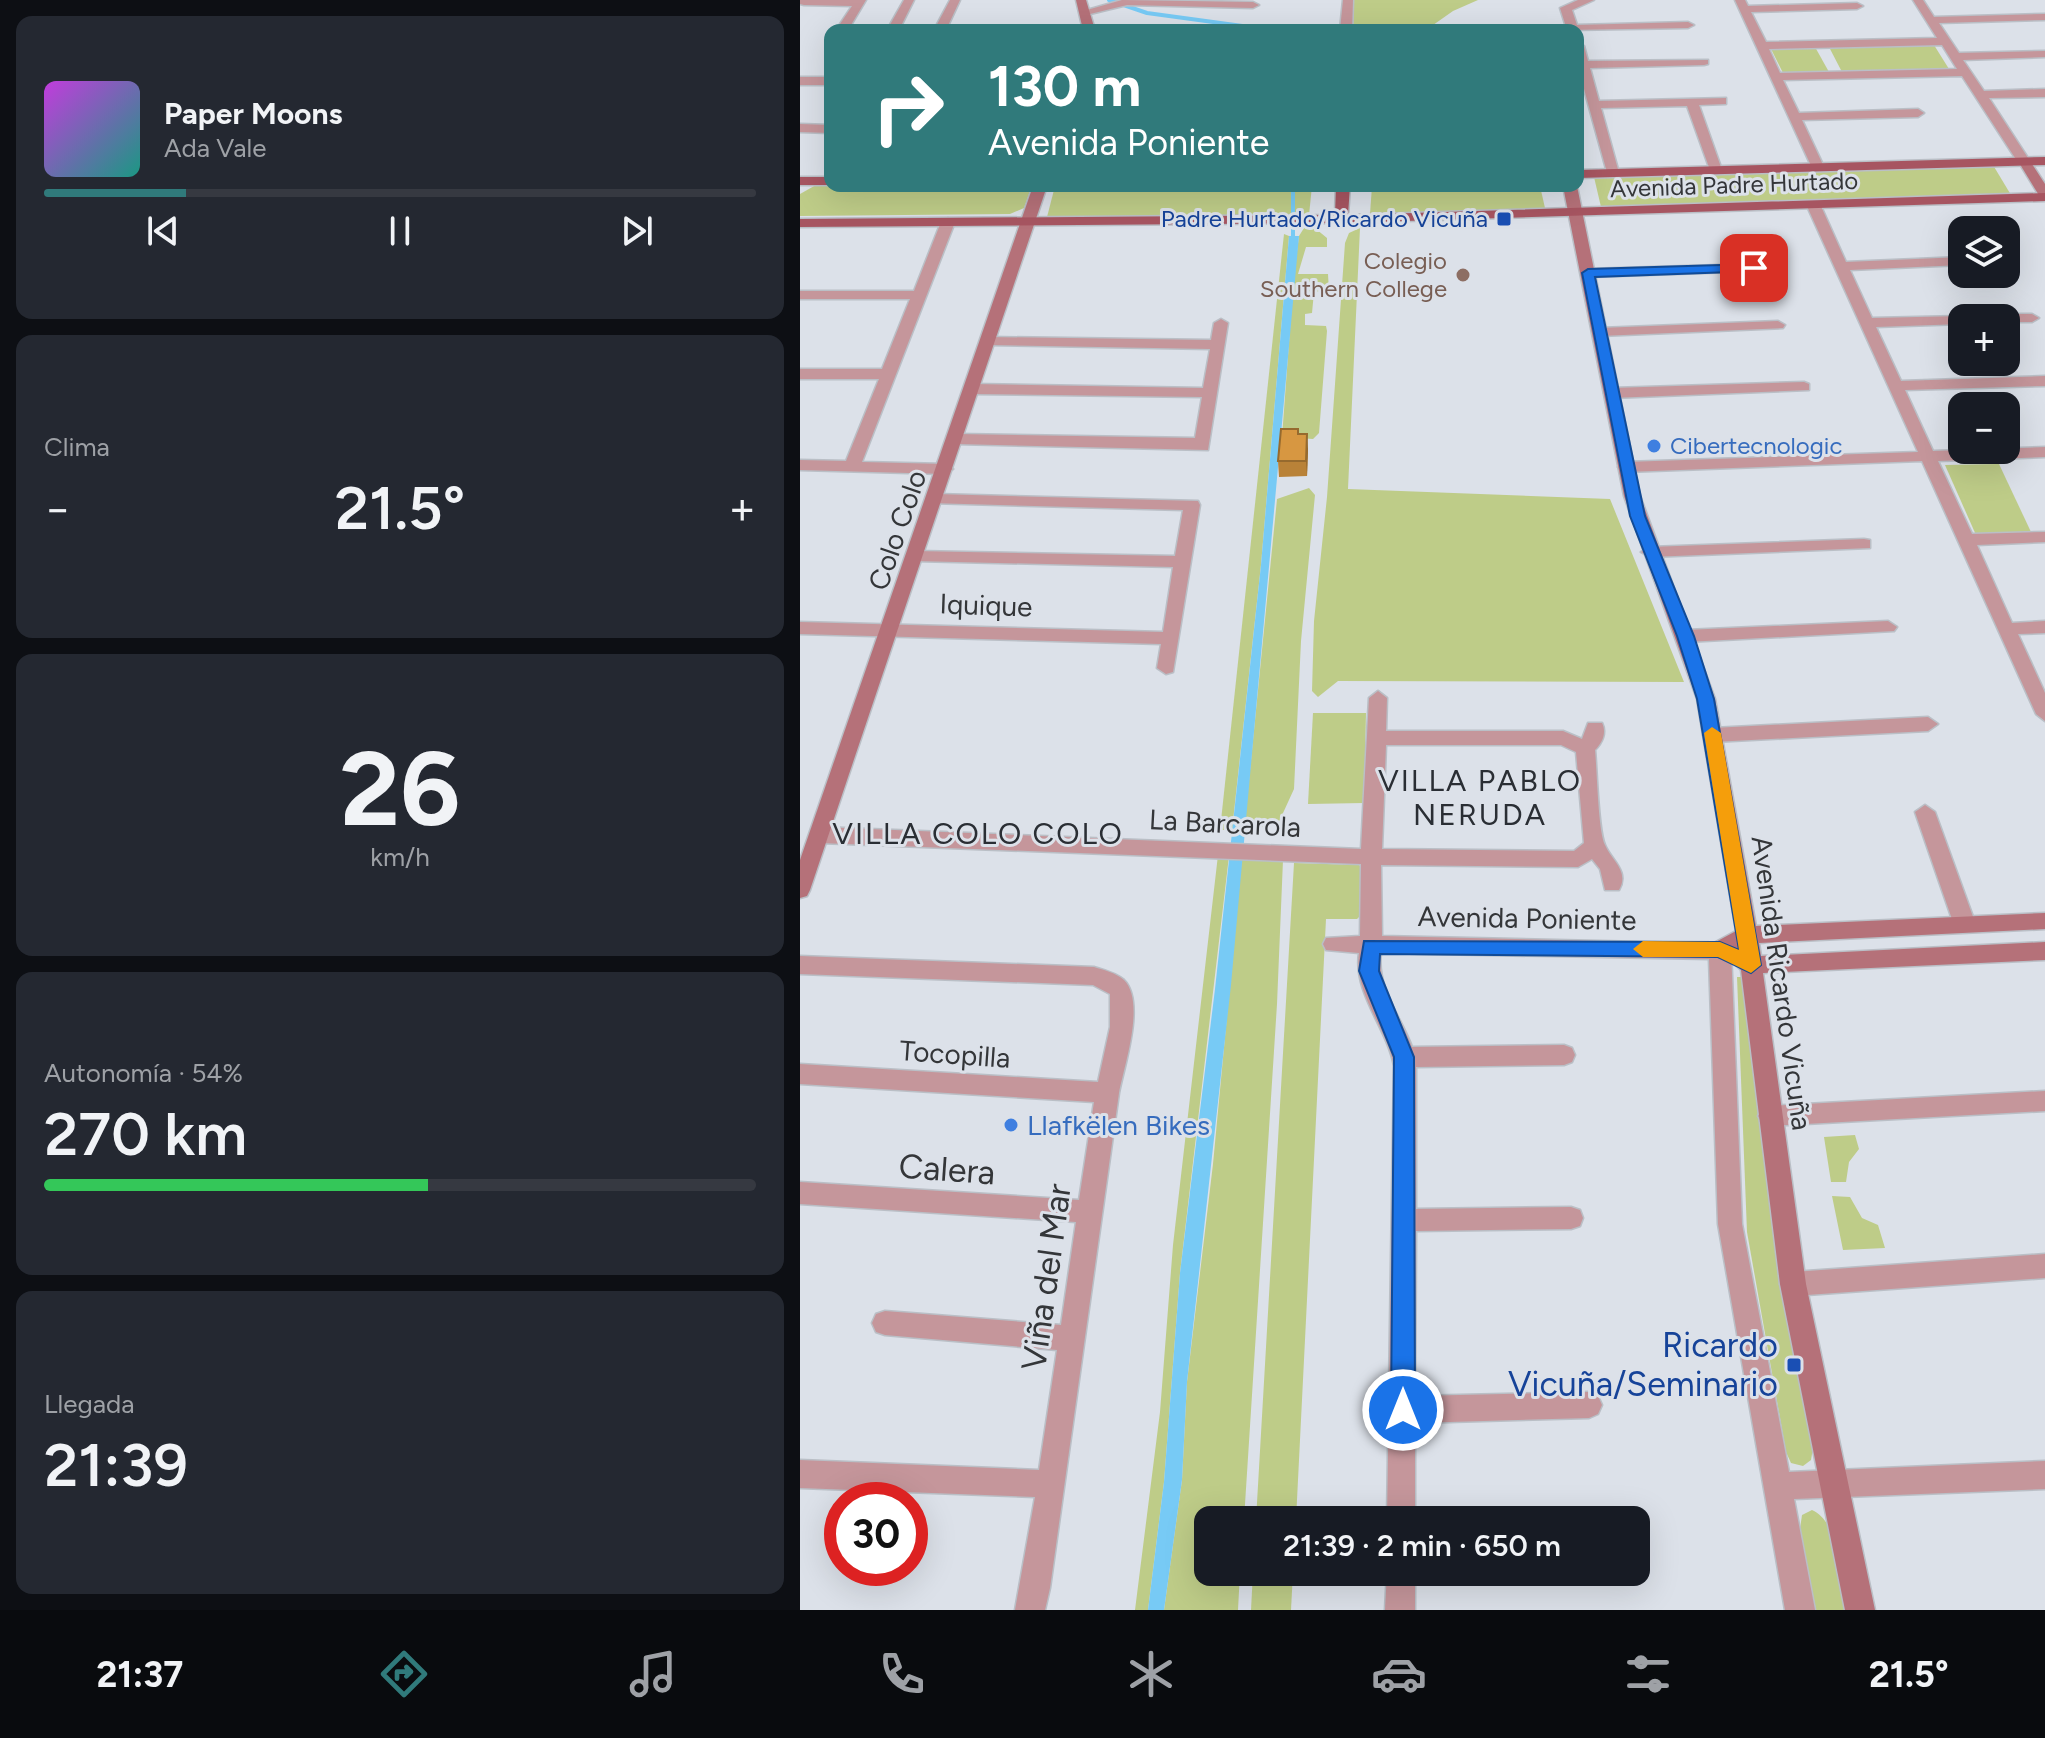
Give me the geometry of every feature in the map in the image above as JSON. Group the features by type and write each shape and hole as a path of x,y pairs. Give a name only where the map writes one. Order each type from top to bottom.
{"main road":[{"name":"Avenida Padre Hurtado","path":"1584,174 2045,161"},
{"path":"800,181 824,181"},
{"path":"1341,219 1343,192"},
{"name":"Avenida Padre Hurtado","path":"800,223 1341,219 2045,196"}],"street":[{"path":"896,24 909,0"},
{"path":"943,24 955,0"},
{"path":"1081,0 1088,24"},
{"path":"1346,24 1348,0"},
{"path":"1571,24 1566,8 1589,0"},
{"path":"1918,0 2045,196"},
{"path":"803,3 860,2"},
{"path":"846,24 860,2"},
{"path":"1086,12 1116,4 1255,2"},
{"path":"1244,20 1255,2"},
{"path":"1818,167 1742,4 1857,6"},
{"path":"1931,20 2045,17"},
{"path":"1584,29 1688,25"},
{"path":"1761,46 1945,41"},
{"path":"1955,57 2045,54"},
{"path":"1613,173 1584,65 1704,62"},
{"path":"1776,77 1965,72"},
{"path":"800,81 824,81"},
{"path":"1980,95 2045,93"},
{"path":"1596,105 1722,101"},
{"path":"1692,102 1716,170"},
{"path":"1794,117 1918,113"},
{"path":"800,128 824,129"},
{"name":"Colo Colo","path":"800,890 1038,192"},
{"name":"Avenida Ricardo Vicuña","path":"1571,192 1626,467 1650,552 1700,675 1713,735 1747,935 1793,1284 1860,1610"},
{"path":"1813,204 2045,714"},
{"path":"852,466 948,222"},
{"path":"1841,266 1948,262"},
{"path":"1588,273 1754,268"},
{"path":"800,295 920,295"},
{"path":"2020,318 2032,318"},
{"path":"1867,323 1948,320"},
{"path":"956,439 1202,445 1221,323"},
{"path":"1600,332 1778,325"},
{"path":"989,341 1217,345"},
{"path":"800,374 889,374"},
{"path":"1896,386 2045,381"},
{"path":"1612,393 1804,387"},
{"path":"972,389 1210,393"},
{"path":"1626,467 2045,452"},
{"path":"800,465 945,469"},
{"path":"935,499 1192,505 1166,668"},
{"path":"1966,540 2045,537"},
{"path":"1650,552 1864,544"},
{"path":"915,556 1183,562"},
{"path":"1686,636 1888,627"},
{"path":"2006,629 2045,627"},
{"name":"Iquique","path":"800,628 1171,638"},
{"path":"1378,698 1369,971 1404,1057 1401,1506"},
{"path":"1713,735 1928,724"},
{"path":"1595,728 1593,740 1585,748 1586,853 1610,867 1612,884"},
{"path":"1379,738 1563,738 1585,748"},
{"path":"1925,812 1965,925"},
{"name":"La Barcarola","path":"820,835 1371,857 1586,853"},
{"name":"Avenida Poniente","path":"1720,950 1747,935 2045,921"},
{"name":"Avenida Poniente","path":"1334,944 1720,950 1751,965 2045,951"},
{"name":"Avenida Ricardo Vicuña","path":"1720,950 1728,1201 1800,1610"},
{"name":"Viña del Mar","path":"800,965 1094,976 1114,983 1122,994 1122,1013 1107,1093 1030,1610"},
{"path":"1404,1057 1564,1055"},
{"name":"Tocopilla","path":"800,1074 1107,1093"},
{"path":"1770,1116 2045,1101"},
{"name":"Calera","path":"800,1193 1089,1212"},
{"path":"1404,1220 1571,1218"},
{"path":"1793,1284 2045,1266"},
{"path":"885,1323 1072,1339"},
{"path":"1403,1410 1589,1405"},
{"path":"800,1474 1050,1484"},
{"path":"1777,1486 2045,1475"},
{"path":"1400,1610 1401,1586"}],"green space":[{"path":"1354,0 1478,0 1453,11 1435,24 1353,24"},
{"path":"1934,45 1949,69 1842,72 1829,47"},
{"path":"1815,47 1829,72 1783,73 1771,49"},
{"path":"1993,165 2011,195 1601,207 1594,177"},
{"path":"816,185 824,185 824,192 1030,192 1024,208 1010,214 800,216 800,194"},
{"path":"1053,192 1311,192 1309,215 1047,217"},
{"path":"1372,192 1541,192 1545,208 1370,214"},
{"path":"1304,228 1316,229 1327,238 1327,247 1306,247 1298,274 1328,274 1329,291 1314,292 1312,313 1305,314 1305,325 1326,326 1327,331 1319,433 1313,439 1282,437 1294,275 1299,236"},
{"path":"1360,228 1348,489 1610,499 1684,682 1338,681 1318,697 1312,691 1314,621 1327,497 1345,243 1349,233"},
{"path":"1284,234 1289,236 1261,565 1232,830 1220,830"},
{"path":"1999,464 2031,532 1976,535 1945,465"},
{"path":"1309,488 1315,495 1301,641 1294,789 1278,824 1244,831 1277,499"},
{"path":"1313,713 1366,713 1364,803 1308,804"},
{"path":"1218,855 1229,856 1180,1273 1164,1482 1148,1610 1135,1610 1160,1412 1173,1245"},
{"path":"1242,857 1283,860 1277,1004 1245,1506 1194,1506 1194,1586 1239,1586 1238,1610 1164,1610 1182,1480 1187,1382 1213,1164"},
{"path":"1294,863 1359,865 1366,871 1364,912 1357,919 1326,919 1297,1506 1257,1506"},
{"path":"1737,977 1742,977 1813,1448 1811,1460 1803,1466 1791,1463 1786,1452 1747,1232"},
{"path":"1855,1135 1859,1149 1849,1162 1846,1182 1831,1182 1824,1137"},
{"path":"1832,1196 1850,1197 1862,1218 1878,1225 1885,1248 1843,1250"},
{"path":"1812,1510 1822,1517 1835,1540 1849,1610 1816,1610 1800,1529 1802,1515"},
{"path":"1252,1586 1292,1586 1291,1610 1251,1610"}],"water":[{"path":"1289,236 1299,236 1231,985 1187,1382 1182,1480 1164,1610 1148,1610 1164,1482 1180,1273 1215,989 1261,565"}],"building":[{"path":"1281,429 1298,429 1298,434 1307,434 1306,461 1278,461"}],"waterway":[{"path":"1109,0 1147,13 1228,24"},
{"path":"1293,192 1293,244"}],"slow traffic":[{"path":"1643,949 1720,950 1751,965 1712,733"}],"place":[{"name":"Padre Hurtado/Ricardo Vicuña","path":"1504,219"},
{"name":"Colegio Southern College","path":"1463,275"},
{"name":"Cibertecnologic","path":"1654,446"},
{"name":"Llafkëlen Bikes","path":"1011,1125"},
{"name":"Ricardo Vicuña/Seminario","path":"1794,1365"}],"district":[{"name":"VILLA PABLO NERUDA","path":"1480,798"},
{"name":"VILLA COLO COLO","path":"978,834"}],"route":[{"path":"1403,1410 1405,1066 1402,1048 1369,971 1371,946 1720,950 1751,965 1731,832 1706,699 1686,636 1650,552 1632,496 1588,273 1754,268"}]}
